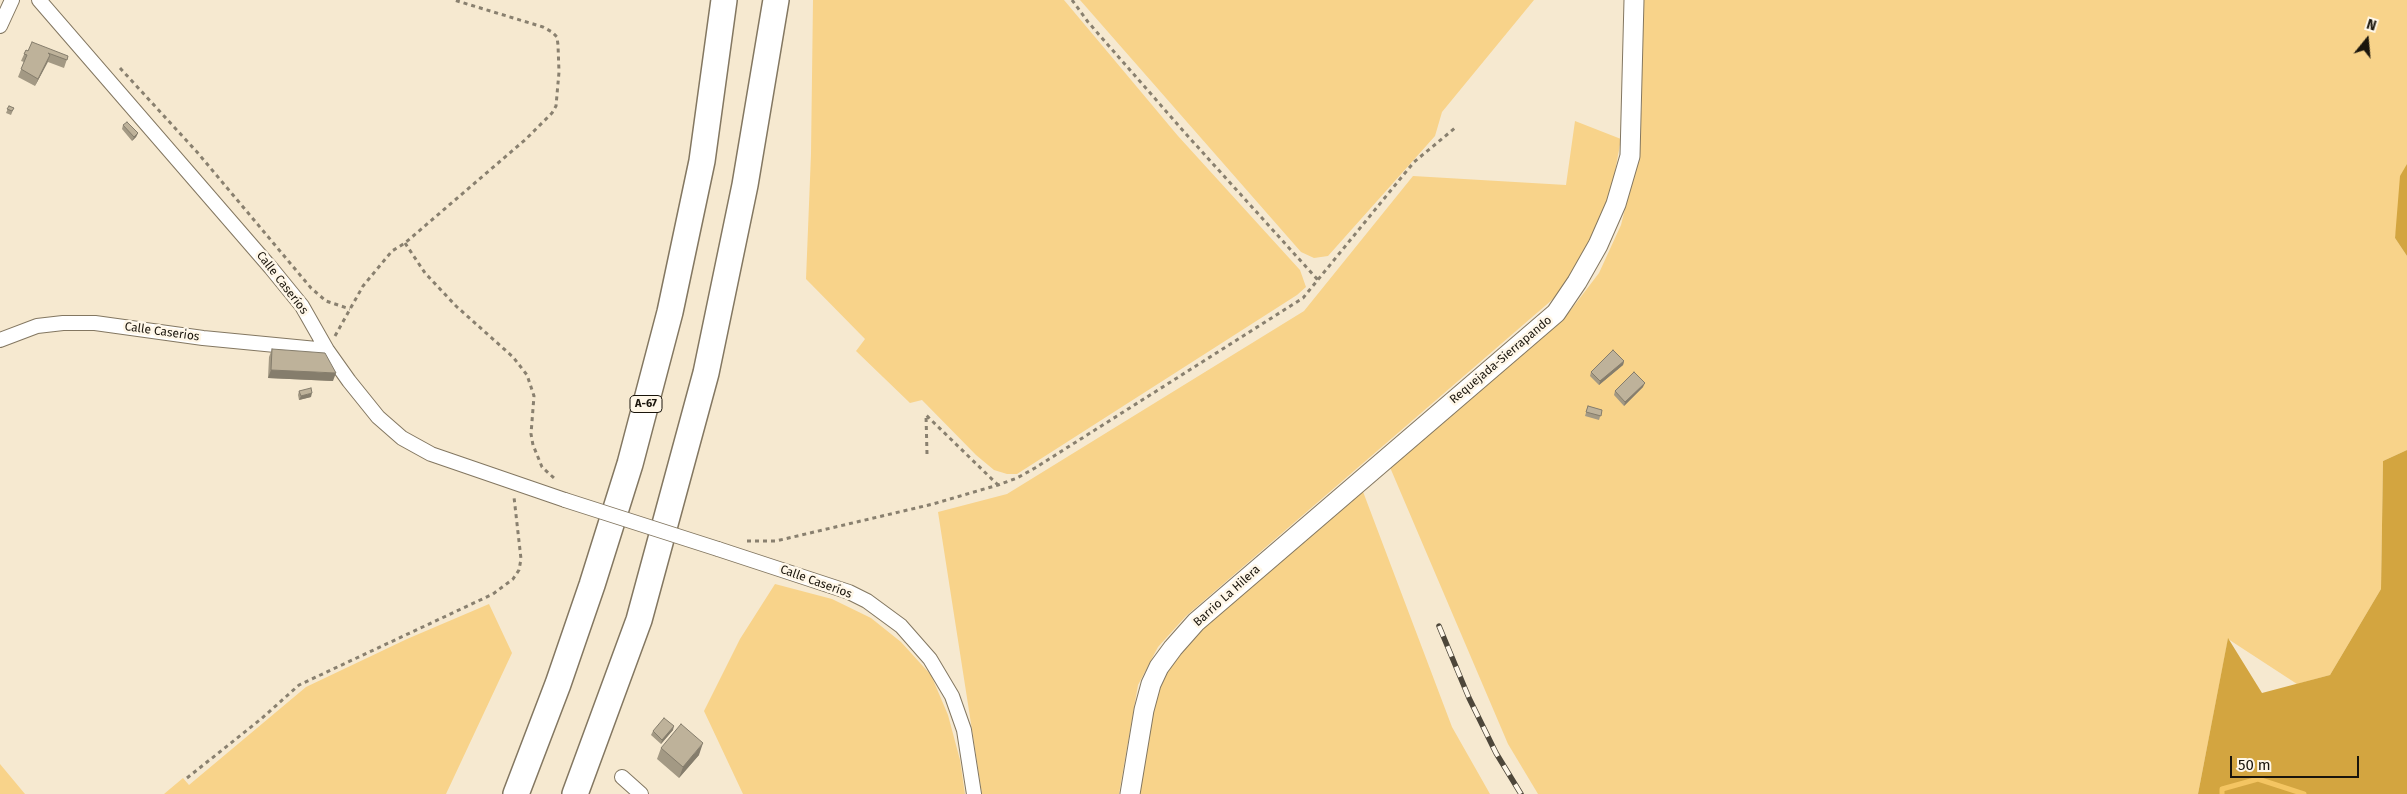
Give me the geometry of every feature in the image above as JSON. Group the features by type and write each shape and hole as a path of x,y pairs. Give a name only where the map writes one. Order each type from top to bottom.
{"highway":[{"name":"A-67","path":"516,794 558,684 592,585 630,464 670,312 702,161 724,0"},
{"path":"575,794 639,620 704,382 745,185 776,0"}],"street":[{"path":"0,26 12,0"},
{"name":"Calle Caseríos","path":"39,0 271,268 302,306 327,350 366,404 402,438 431,454 514,483 849,592 884,613 901,626 930,659 952,696 964,730 974,794"},
{"name":"Requejada-Sierrapando","path":"1400,446 1556,313 1598,245 1616,204 1630,156 1634,0"},
{"name":"Calle Caserios","path":"0,340 37,326 63,323 96,323 203,338 327,350"},
{"name":"Barrio La Hilera","path":"1130,794 1144,710 1151,684 1173,648 1196,622 1400,446"},
{"path":"622,777 641,794"}],"path":[{"path":"327,350 375,270 392,251 405,243 526,139 552,113 558,99 558,45 557,37 552,32 543,27 454,0"},
{"path":"1072,0 1088,22 1186,134 1318,280"},
{"path":"115,63 185,139 311,288 326,301 350,309"},
{"path":"744,541 776,541 933,504 1018,478 1302,298 1414,162 1455,128"},
{"path":"405,243 425,273 456,306 513,358 527,375 534,396 531,434 536,457 545,471 558,481"},
{"path":"927,454 926,415 998,485"},
{"path":"187,778 261,719 299,685 496,592 513,579 519,570 521,559 514,483"}],"shaded area":[{"path":"813,0 1064,0 1178,136 1300,270 1306,287 1297,295 1017,474 1007,474 994,470 976,455 922,400 910,403 856,351 865,339 806,279 811,154"},
{"path":"1080,0 1534,0 1442,112 1435,136 1328,256 1314,258 1301,252"},
{"path":"1643,0 2407,0 2407,164 2395,238 2407,256 2407,450 2383,461 2381,589 2330,675 2297,684 2228,639 2198,794 1538,794 1508,744 1389,465 1570,311 1599,273 1621,225 1634,172 1642,105 1640,27"},
{"path":"1575,121 1621,139 1612,188 1592,242 1560,293 1186,616 1158,647 1138,685 1119,794 982,794 938,512 1007,494 1304,311 1413,176 1566,185"},
{"path":"2407,164 2407,256 2395,238 2400,176"},
{"path":"2407,450 2407,794 2198,794 2228,638 2262,693 2330,675 2381,589 2383,461"},
{"path":"1362,489 1452,727 1490,794 1138,794 1156,699 1167,670 1188,641"},
{"path":"775,584 832,599 871,618 901,642 931,675 948,715 960,760 965,794 743,794 704,711 740,639"},
{"path":"489,604 512,653 446,794 164,794 183,778 189,785 306,687 407,639"},
{"path":"0,764 25,794 0,794"}],"building":[{"path":"32,42 68,56 67,60 48,53 50,55 38,79 21,69 27,55 24,54 26,50 28,51"},
{"path":"9,106 14,108 12,111 7,109"},
{"path":"127,122 138,133 134,137 123,125"},
{"path":"272,349 325,353 336,373 271,370"},
{"path":"1613,350 1624,361 1600,381 1591,372"},
{"path":"1634,372 1645,383 1625,402 1615,391"},
{"path":"311,388 312,393 301,396 299,391"},
{"path":"1588,406 1602,410 1601,416 1586,412"},
{"path":"664,718 674,726 662,740 653,731"},
{"path":"681,724 703,743 683,767 661,748"}],"waterway":[{"path":"2222,794 2222,789 2258,779 2304,794"}],"railway":[{"path":"1439,626 1469,698 1496,753 1521,794"}]}
